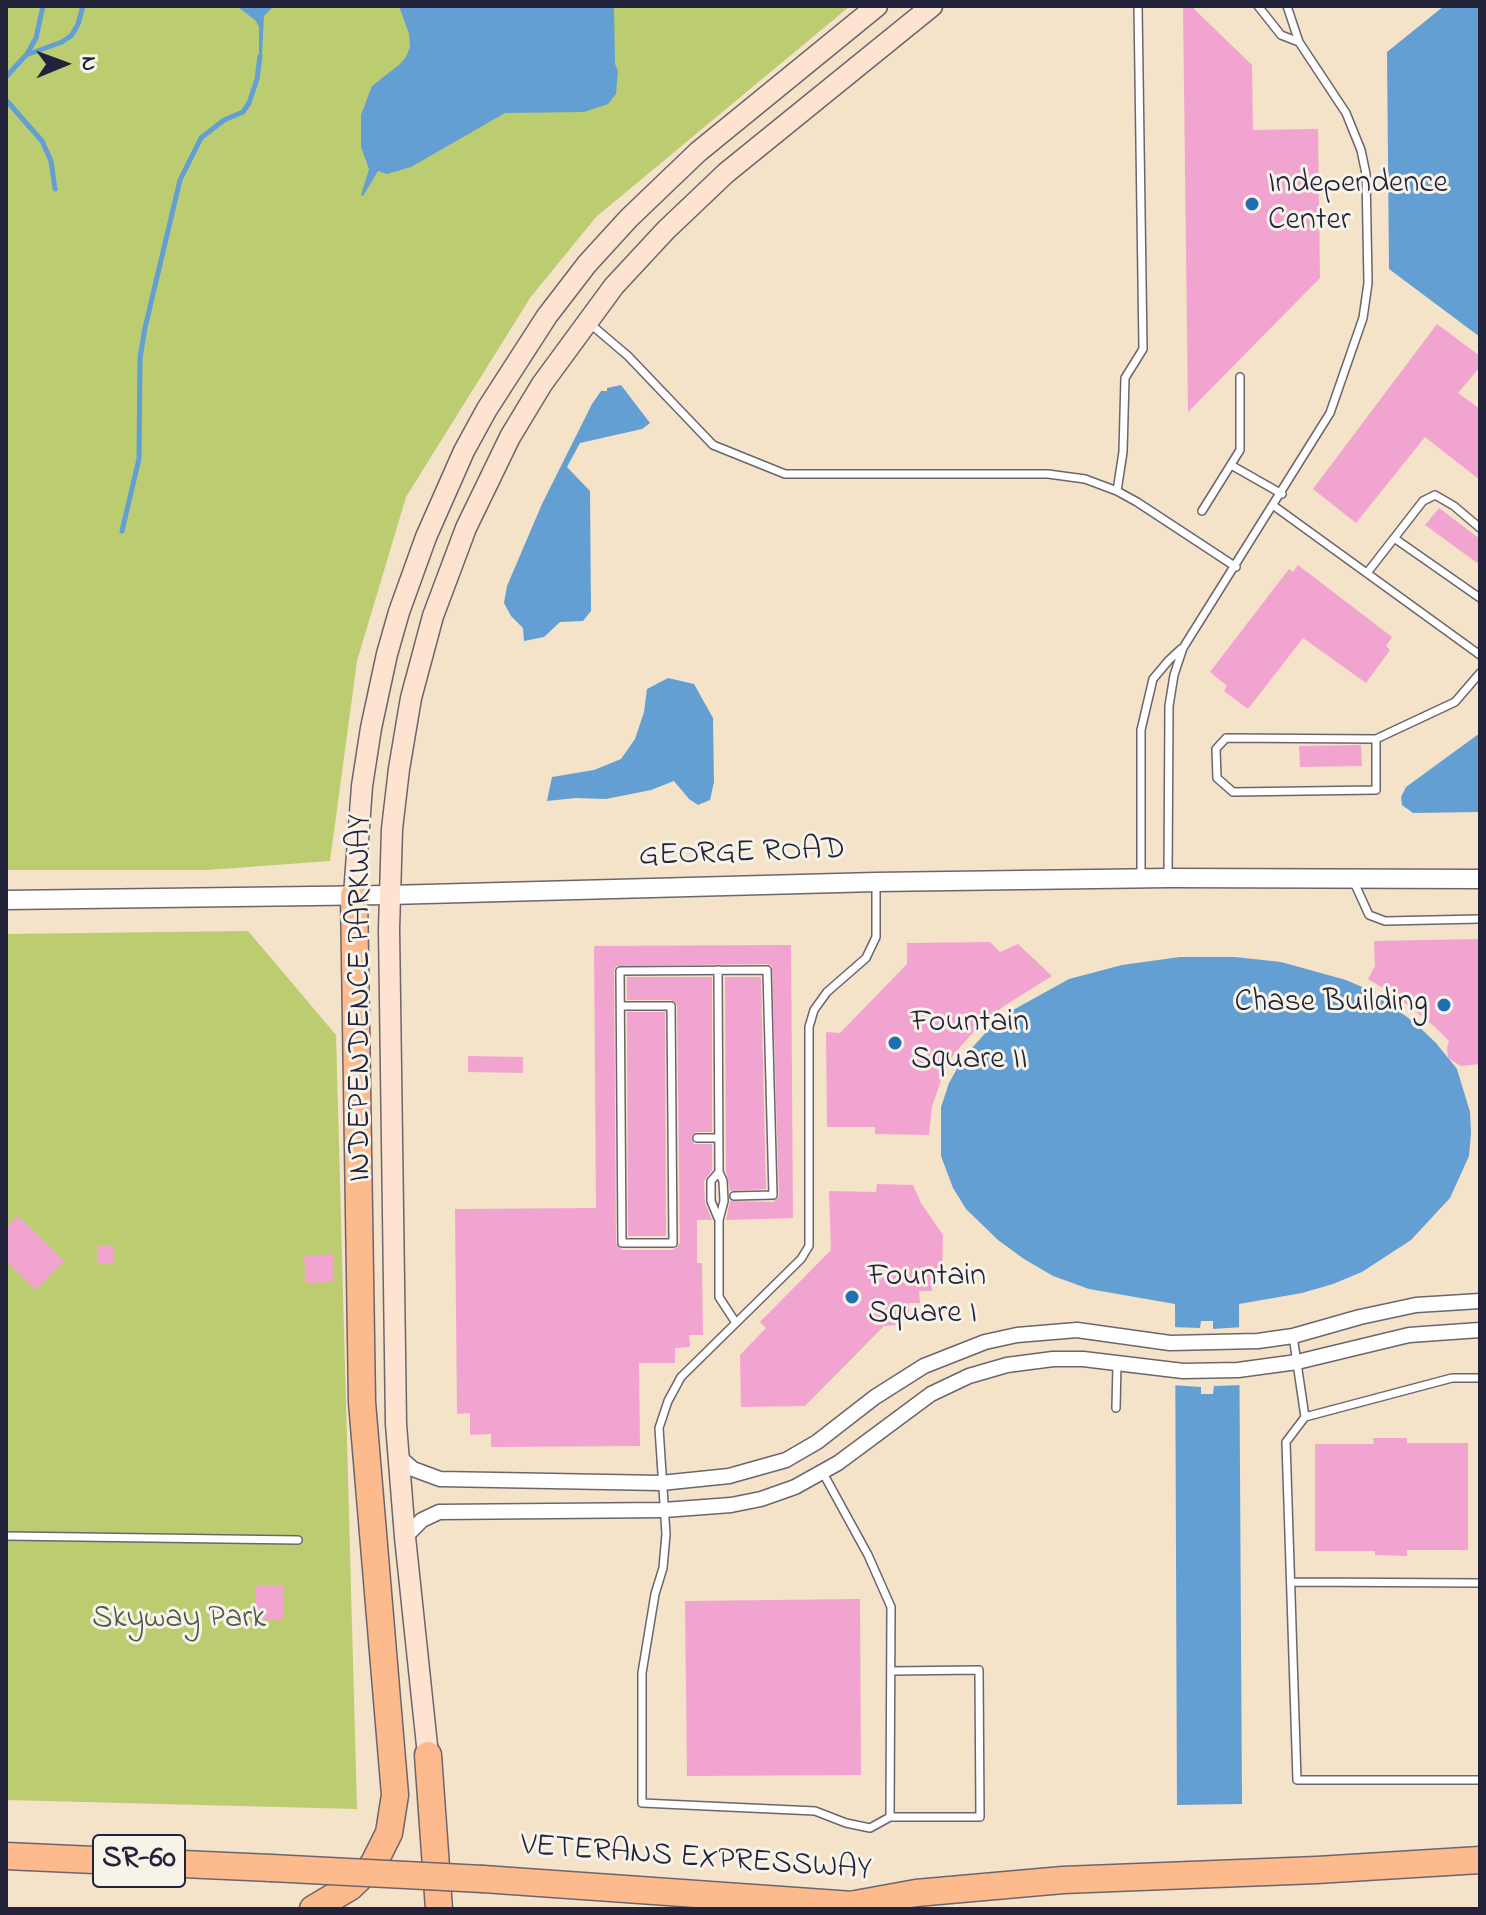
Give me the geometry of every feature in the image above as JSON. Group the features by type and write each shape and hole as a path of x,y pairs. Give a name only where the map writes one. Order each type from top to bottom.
{"highway":[{"path":"313,1909 350,1887 373,1865 389,1833 395,1795 362,1402 354,895"},
{"path":"428,1755 439,1909"},
{"name":"SR-60","path":"6,1856 483,1879"},
{"path":"850,1905 916,1893 1063,1880 1480,1860"},
{"name":"VETERANS EXPRESSWAY","path":"483,1879 903,1909"}],"main road":[{"name":"INDEPENDENCE PARKWAY","path":"354,895 362,786 387,654 426,537 464,451 487,409 547,316 587,264 629,218 698,152 877,6"},
{"name":"INDEPENDENCE PARKWAY","path":"428,1755 398,1456 389,895 392,829 404,733 418,670 438,603 466,528 505,447 542,384 587,320 641,255 709,189 932,6"}],"street":[{"name":"GEORGE ROAD","path":"6,900 389,895 1141,878 1480,879"},
{"path":"398,1456 413,1469 440,1479 661,1483 729,1476 786,1460 817,1442 902,1379 952,1353 985,1342 1017,1335 1077,1330 1154,1342 1200,1344 1258,1341 1293,1336 1416,1305 1480,1301"},
{"path":"405,1537 422,1520 439,1512 664,1510 731,1505 761,1499 823,1473 875,1437 913,1405 969,1376 1007,1365 1083,1359 1199,1371 1262,1368 1409,1335 1480,1330"}],"lane":[{"path":"1117,491 1123,452 1125,378 1143,349 1138,6"},
{"path":"1258,6 1281,35 1299,42"},
{"path":"1168,878 1169,706 1174,675 1183,648 1330,413 1363,318 1368,283 1366,174 1361,150 1346,113 1299,42 1287,6"},
{"path":"587,320 628,356 713,445 785,474 1048,474 1085,479 1117,491 1236,567"},
{"path":"1202,511 1240,450 1240,377"},
{"path":"1231,465 1282,494"},
{"path":"1367,573 1423,501 1435,495 1480,528"},
{"path":"1274,506 1480,655"},
{"path":"1394,538 1480,598"},
{"path":"1141,878 1141,730 1153,679 1183,648"},
{"path":"1376,739 1376,790 1233,792 1217,778 1216,749 1226,738 1376,739 1455,702 1480,673"},
{"path":"1352,878 1369,915 1385,921 1480,919"},
{"path":"876,882 876,937 866,958 827,992 814,1010 809,1027 809,1246 801,1259 681,1377 668,1401 659,1428 666,1534 663,1568 655,1594 642,1673 642,1803 815,1811 870,1828 890,1817 980,1817 979,1670 891,1671"},
{"path":"718,970 719,1172 723,1181 724,1201 719,1220 719,1297 736,1323"},
{"path":"621,1006 671,1006 673,1243 622,1243 620,971 767,970 773,1195 734,1196"},
{"path":"697,1138 719,1138"},
{"path":"719,1172 711,1181 711,1201 719,1220"},
{"path":"1293,1336 1305,1417"},
{"path":"1116,1408 1117,1363"},
{"path":"1480,1378 1452,1378 1305,1417 1286,1442 1297,1780 1480,1780"},
{"path":"823,1473 868,1555 891,1607 890,1817"},
{"path":"6,1536 298,1540"},
{"path":"1291,1582 1480,1583"}],"green space":[{"path":"6,6 850,6 596,217 530,298 406,497 357,661 330,861 207,870 6,870"},
{"name":"Skyway Park","path":"248,931 336,1035 357,1809 6,1800 6,934"}],"water":[{"path":"237,6 274,6 264,16 262,57 259,55 259,27"},
{"path":"399,6 614,6 615,64 618,71 616,94 608,104 584,112 505,113 411,167 387,174 378,171 363,196 369,169 361,147 361,115 372,86 400,64 410,47 409,34"},
{"path":"1444,6 1480,6 1480,337 1389,269 1387,52"},
{"path":"621,385 650,423 642,429 580,443 567,467 590,491 591,611 583,621 560,622 544,637 524,641 523,628 504,603 507,586 542,504 592,404 601,391"},
{"path":"668,678 694,684 713,718 714,782 710,800 698,805 674,781 651,790 606,799 547,801 552,777 594,770 621,759 635,739 644,712 647,689"},
{"path":"1480,733 1480,812 1413,813 1402,805 1401,797 1406,787"},
{"path":"1180,957 1235,957 1281,962 1346,980 1369,990 1414,1022 1436,1043 1457,1069 1470,1112 1469,1156 1450,1198 1411,1240 1362,1272 1333,1284 1239,1304 1242,1804 1177,1805 1175,1304 1089,1289 1053,1276 1024,1259 998,1240 966,1209 953,1188 941,1156 941,1107 949,1083 963,1058 989,1029 1013,1010 1069,979 1122,965"}],"pier":[{"path":"1201,1321 1213,1321 1213,1329 1243,1327 1243,1385 1214,1386 1213,1394 1201,1394 1201,1387 1171,1385 1171,1327 1200,1328"}],"building":[{"name":"Independence Center","path":"1183,6 1191,6 1252,65 1253,130 1318,129 1320,278 1188,412"},
{"path":"1437,324 1480,356 1480,367 1458,393 1480,409 1480,480 1425,437 1356,523 1313,489"},
{"path":"1439,508 1480,539 1480,565 1425,525"},
{"path":"1298,565 1392,637 1386,646 1390,650 1366,683 1303,638 1248,709 1224,691 1227,686 1210,672 1289,569 1293,572"},
{"path":"1361,745 1362,766 1300,767 1299,746"},
{"name":"Chase Building","path":"1480,939 1480,1064 1461,1066 1448,1058 1449,1041 1435,1027 1395,995 1368,979 1375,966 1374,941"},
{"name":"Fountain Square II","path":"990,942 1000,952 1018,944 1052,976 1004,1006 979,1026 954,1054 943,1074 932,1107 929,1135 875,1134 875,1127 827,1127 826,1032 840,1033 907,964 907,943"},
{"path":"791,945 793,1218 726,1220 730,1201 773,1202 779,1196 772,966 616,966 616,1243 622,1250 673,1250 680,1243 677,1005 671,1000 627,1000 627,977 712,977 712,1132 696,1132 691,1137 694,1144 712,1144 712,1170 704,1181 705,1202 712,1220 697,1220 697,1263 702,1263 703,1335 689,1335 690,1347 675,1348 675,1363 639,1363 640,1446 491,1447 491,1434 470,1435 470,1413 457,1414 455,1209 596,1208 594,946"},
{"path":"725,977 761,977 766,1189 730,1191 726,1171"},
{"path":"627,1012 665,1012 666,1236 628,1236"},
{"path":"468,1056 523,1057 523,1073 468,1072"},
{"name":"Fountain Square I","path":"877,1184 913,1185 921,1203 943,1235 942,1279 931,1280 932,1291 919,1291 920,1303 909,1303 909,1314 897,1315 896,1325 884,1326 805,1406 741,1407 740,1355 766,1328 760,1322 831,1250 829,1191 876,1192"},
{"path":"18,1216 64,1261 36,1290 6,1261 6,1228"},
{"path":"113,1245 113,1264 97,1264 97,1246"},
{"path":"333,1254 334,1282 306,1283 304,1256"},
{"path":"1373,1438 1407,1438 1407,1443 1468,1443 1468,1550 1407,1550 1407,1556 1375,1555 1375,1551 1315,1551 1315,1444 1374,1444"},
{"path":"255,1585 283,1585 284,1619 256,1620"},
{"path":"860,1599 861,1775 687,1776 685,1601"}],"waterway":[{"path":"27,54 36,38 43,6"},
{"path":"6,77 26,55 62,42 72,35 83,6"},
{"path":"122,531 139,459 140,358 180,180 201,138 224,120 243,112 249,103 260,56"},
{"path":"6,100 42,141 51,161 55,189"}],"place":[{"name":"Independence Center","path":"1252,204"},
{"name":"Chase Building","path":"1444,1005"},
{"name":"Fountain Square II","path":"895,1043"},
{"name":"Fountain Square I","path":"852,1297"}]}
